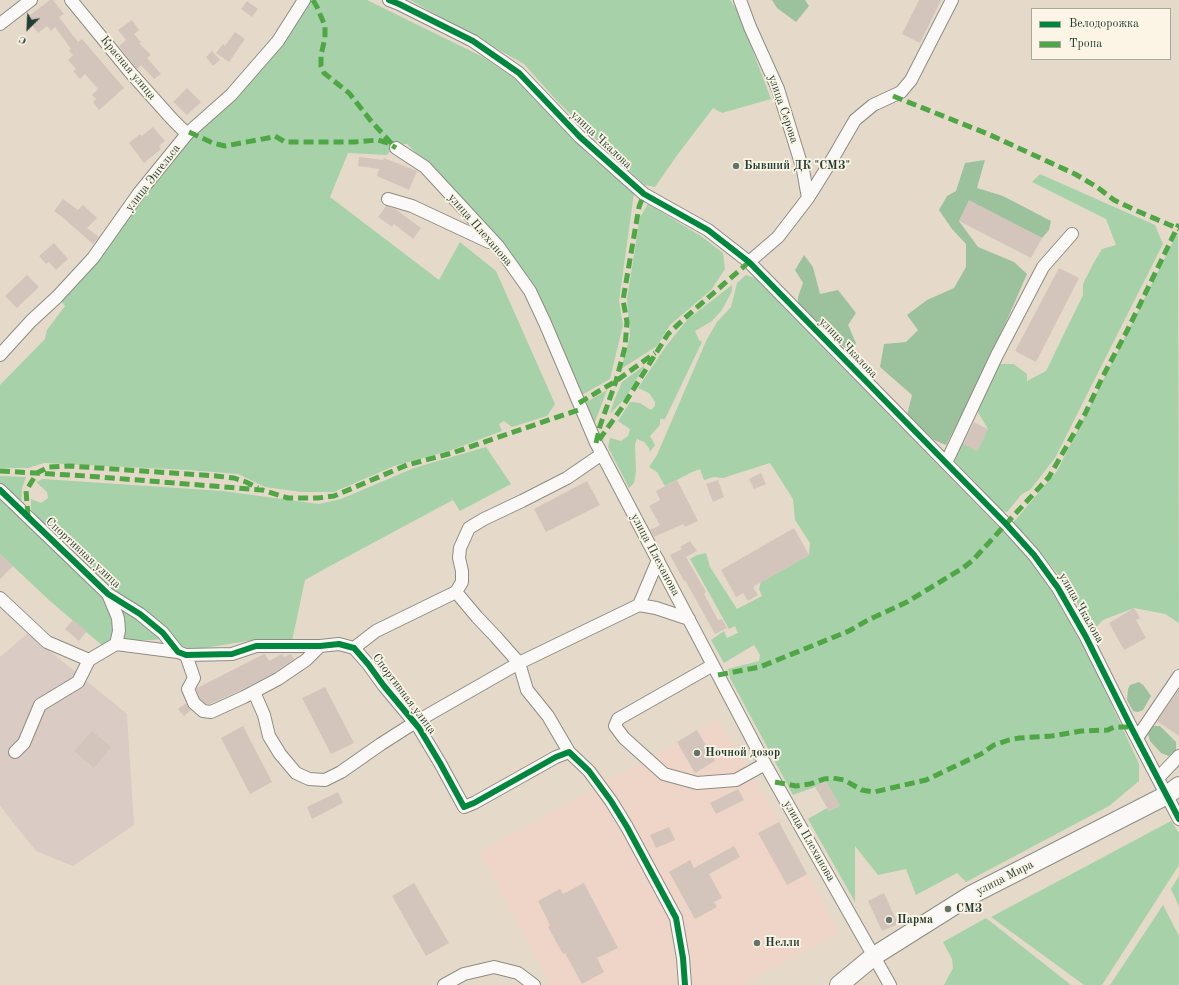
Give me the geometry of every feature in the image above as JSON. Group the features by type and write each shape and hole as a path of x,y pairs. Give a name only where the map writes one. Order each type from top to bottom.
{"highway":[{"name":"улица Мира","path":"839,985 874,956 971,895 1173,791"}],"street":[{"path":"0,24 31,0"},
{"name":"Красная улица","path":"71,0 130,72 187,134"},
{"name":"улица Энгельса","path":"0,355 31,321 57,297 92,258 139,193 187,134 231,95 278,41 304,0"},
{"name":"улица Чкалова","path":"389,0 400,4 473,41 518,72 580,137 644,194 708,230 750,262 1006,524 1034,555 1058,588 1086,637 1158,778 1173,791 1179,818"},
{"name":"улица Серова","path":"740,0 750,27 778,89 803,170 808,198"},
{"path":"750,262 778,237 808,198 855,120 873,105 901,92 911,80 952,0"},
{"name":"улица Плеханова","path":"396,148 424,167 498,246 530,291 596,444 765,764 890,985"},
{"path":"388,199 412,206 498,246"},
{"path":"946,463 997,355 1043,267 1072,234"},
{"path":"15,752 24,743 40,705 78,682 89,660 116,644 182,654 232,654 256,646 320,646 339,644 354,648 376,631 456,592 462,582 462,570 459,558 460,548 470,528 484,519 567,478 602,454"},
{"name":"Спортивная улица","path":"0,490 108,594 140,614 163,633 182,654 194,678 188,688 194,703 203,711 211,712 254,692"},
{"path":"639,605 658,560"},
{"path":"456,592 519,663 527,690 548,716 569,752 589,771 611,801 627,827 676,918 683,958 685,985"},
{"path":"108,594 118,618 119,631 116,644"},
{"path":"0,598 47,642 89,660"},
{"path":"320,646 306,660 278,679 254,692 264,715 269,736 280,754 296,773 309,779 325,780 341,772 414,723 519,663 639,605 656,608 689,619"},
{"name":"Спортивная улица","path":"354,648 419,728 464,807 474,803 556,757 569,752"},
{"path":"713,665 618,720 615,726 624,738 664,774 677,778 697,783 736,780 765,764"},
{"path":"1137,738 1179,676"},
{"path":"1158,778 1179,756"},
{"path":"444,985 464,974 494,967 518,973 534,985"}],"shaded area":[{"path":"28,633 127,714 134,825 73,866 36,851 0,806 0,657"},
{"path":"718,720 774,812 839,933 743,985 551,985 479,852"}],"green space":[{"path":"310,0 367,0 483,57 528,88 590,156 634,193 619,301 623,325 610,379 582,395 547,316 483,222 407,144 395,144 387,155 348,153 330,197 439,280 460,242 496,271 555,404 547,416 512,427 504,421 499,424 502,431 449,451 394,466 334,492 301,492 265,487 238,474 188,470 44,463 28,468 0,468 0,385 45,339 47,330 65,306 61,301 145,192 190,139 275,50"},
{"path":"410,0 730,0 738,12 771,99 722,113 713,108 655,187 645,185 618,161 557,101 524,64"},
{"path":"772,0 805,0 809,6 796,22 777,8"},
{"path":"985,160 977,188 1003,196 1051,221 1049,230 1042,238 969,201 959,221 978,247 1014,262 1027,274 987,366 946,445 934,440 907,415 912,395 880,367 884,344 906,342 918,330 907,315 927,300 954,288 966,267 966,244 952,229 939,210 947,196 956,191 965,163"},
{"path":"1040,174 1155,225 1163,244 1055,458 1030,490 1022,494 1007,512 997,509 955,461 961,442 977,451 988,429 976,409 998,364 1014,364 1027,374 1027,381 1046,371 1083,295 1083,284 1093,264 1102,249 1116,245 1106,219 1032,182"},
{"path":"648,204 701,236 723,253 725,269 711,290 670,325 657,346 621,369 630,336 627,299 640,217"},
{"path":"1178,232 1179,623 1165,614 1134,608 1103,620 1092,631 1068,586 1026,536 1012,524 1057,471"},
{"path":"804,255 813,267 820,294 838,290 856,313 848,325 856,343 852,354 798,306 798,297 803,283 795,270"},
{"path":"746,275 755,278 1027,556 1049,586 1091,660 1139,764 1139,781 1109,806 966,882 957,873 916,895 906,869 878,875 855,846 855,902 808,819 827,808 829,811 839,806 826,781 815,787 793,795 730,678 728,669 759,661 760,655 754,645 724,663 711,640 724,631 727,638 738,633 735,626 729,629 690,559 697,555 706,553 710,567 737,609 762,596 759,589 761,582 809,555 810,543 795,520 793,499 770,463 723,478 714,477 704,480 700,469 665,486 657,472 649,467 657,455 706,341 717,322 731,307 737,283"},
{"path":"732,285 732,291 722,310 712,321 695,331 699,340 702,342 665,419 660,419 660,425 650,436 655,445 650,452 649,448 644,442 637,439 635,444 636,471 634,483 629,488 608,447 610,438 621,441 628,436 630,429 618,421 630,402 640,403 651,410 655,406 655,402 649,393 638,388 666,346 688,319"},
{"path":"645,365 626,397 610,414 622,382"},
{"path":"607,390 595,422 587,408 587,402"},
{"path":"486,447 511,484 460,511 453,500 305,580 292,641 254,640 192,650 178,644 108,589 40,523 31,509 31,499 41,503 48,498 47,492 36,482 43,479 223,491 319,504 341,499 414,468"},
{"path":"0,476 26,477 22,488 21,507 0,488"},
{"path":"0,497 105,597 112,619 114,635 104,647 50,601 0,554"},
{"path":"119,607 128,611 161,638 156,640 124,640 122,618"},
{"path":"1139,682 1151,696 1143,710 1138,712 1133,711 1127,700 1130,685"},
{"path":"1152,726 1160,726 1176,742 1176,752 1169,756 1161,753 1150,741 1148,734"},
{"path":"1171,821 1179,833 1179,865 1102,985 1084,985 991,917"},
{"path":"1179,876 1179,906 1171,889"},
{"path":"1163,905 1179,936 1179,985 1110,985"},
{"path":"986,918 1071,985 944,985 953,968 952,959 943,942"}],"building":[{"path":"50,0 53,0 64,14 59,17 78,42 82,39 124,88 99,110 93,102 96,99 92,95 98,89 85,74 80,79 73,71 76,69 68,60 73,55 69,51 71,49 55,27 51,31 47,26 38,33 26,18"},
{"path":"919,0 941,0 920,43 902,34"},
{"path":"247,1 258,9 252,17 241,9"},
{"path":"132,20 139,30 134,34 141,42 139,43 151,55 147,58 161,74 154,79 141,65 137,69 119,46 126,40 118,30"},
{"path":"235,32 245,39 229,62 216,53 223,44 225,46"},
{"path":"212,51 220,60 213,66 206,57"},
{"path":"187,88 201,102 187,115 173,102"},
{"path":"153,127 165,141 159,146 161,149 144,163 129,143 140,134 142,136"},
{"path":"359,157 383,160 384,158 417,171 409,190 377,176 379,169 358,166"},
{"path":"63,199 78,210 83,205 97,218 87,228 99,237 93,244 54,211"},
{"path":"969,200 1042,238 1031,258 959,221"},
{"path":"386,206 395,209 421,228 413,239 394,224 392,227 378,217"},
{"path":"54,243 68,259 56,270 49,262 46,264 39,256"},
{"path":"1059,268 1079,278 1036,362 1015,351"},
{"path":"27,275 39,287 17,308 5,296"},
{"path":"974,422 988,429 977,451 963,444"},
{"path":"761,473 766,484 754,489 749,479"},
{"path":"677,480 698,521 685,527 683,524 654,537 650,530 660,525 649,506 660,500 656,491"},
{"path":"718,480 724,497 713,502 706,484"},
{"path":"587,481 600,505 546,532 534,509"},
{"path":"794,528 809,555 753,587 758,595 748,601 743,593 736,597 721,570"},
{"path":"690,541 697,551 686,557 706,592 704,594 718,620 722,619 727,628 715,634 670,555 682,549 680,547"},
{"path":"0,554 13,566 0,579"},
{"path":"1134,608 1140,618 1136,620 1146,638 1124,650 1109,623"},
{"path":"73,620 87,631 79,641 65,629"},
{"path":"264,654 269,661 282,654 284,657 291,654 294,659 274,673 210,704 206,704 200,699 196,689 197,688"},
{"path":"325,687 354,743 331,754 302,698"},
{"path":"1179,689 1179,736 1157,721"},
{"path":"186,703 191,710 184,716 178,709"},
{"path":"243,726 272,782 250,794 221,738"},
{"path":"697,730 715,761 695,773 677,742"},
{"path":"92,731 111,747 94,768 74,751"},
{"path":"826,781 840,805 829,811 815,787"},
{"path":"738,789 744,800 716,814 710,803"},
{"path":"338,792 343,803 312,819 307,807"},
{"path":"779,822 807,874 787,885 758,833"},
{"path":"669,827 675,840 656,848 650,835"},
{"path":"734,846 740,857 709,874 722,898 714,902 717,907 695,919 669,872 690,860 694,868"},
{"path":"414,883 449,943 426,956 392,896"},
{"path":"584,883 618,948 597,958 604,972 582,984 565,953 563,954 548,927 550,925 538,901 560,889 563,894"},
{"path":"884,893 898,924 882,931 868,901"}],"marked path":[{"path":"313,0 325,26 325,38 321,55 321,66 324,73 349,93 371,121 392,144"},
{"path":"893,96 988,134 1075,174 1097,187 1114,200 1179,229"},
{"path":"189,132 213,143 225,146 275,136 285,142 354,142 378,140 388,143 396,148"},
{"path":"596,443 600,426 616,381 625,347 627,322 623,300 639,207 644,194"},
{"path":"718,675 760,667 849,631 868,620 907,602 963,568 973,560 1049,477 1085,414 1179,224"},
{"path":"599,440 623,406 668,334 749,262"},
{"path":"579,403 616,381 655,353"},
{"path":"0,471 87,476 262,490 288,498 318,498 334,496 407,465 452,453 581,409"},
{"path":"28,516 26,491 37,473 49,467 70,466 216,476 234,478 258,488"},
{"path":"775,782 796,786 833,778 844,780 862,790 874,792 926,780 981,754 994,745 1009,740 1052,736 1081,731 1108,730 1114,727 1131,727"}],"cycle path":[{"path":"389,0 473,41 519,73 580,137 644,194 708,230 749,262 1006,524 1034,555 1058,588 1086,637 1179,819"},
{"path":"0,490 108,594 140,614 163,633 178,652 186,655 232,654 256,646 320,646 339,644 354,648 419,728 464,807 474,803 556,757 569,752 589,771 611,801 627,827 676,918 683,958 685,985"}],"place":[{"name":"Бывший ДК \"СМЗ\"","path":"736,166"},
{"name":"Ночной дозор","path":"697,753"},
{"name":"СМЗ","path":"948,909"},
{"name":"Парма","path":"889,920"},
{"name":"Нелли","path":"757,943"}]}
